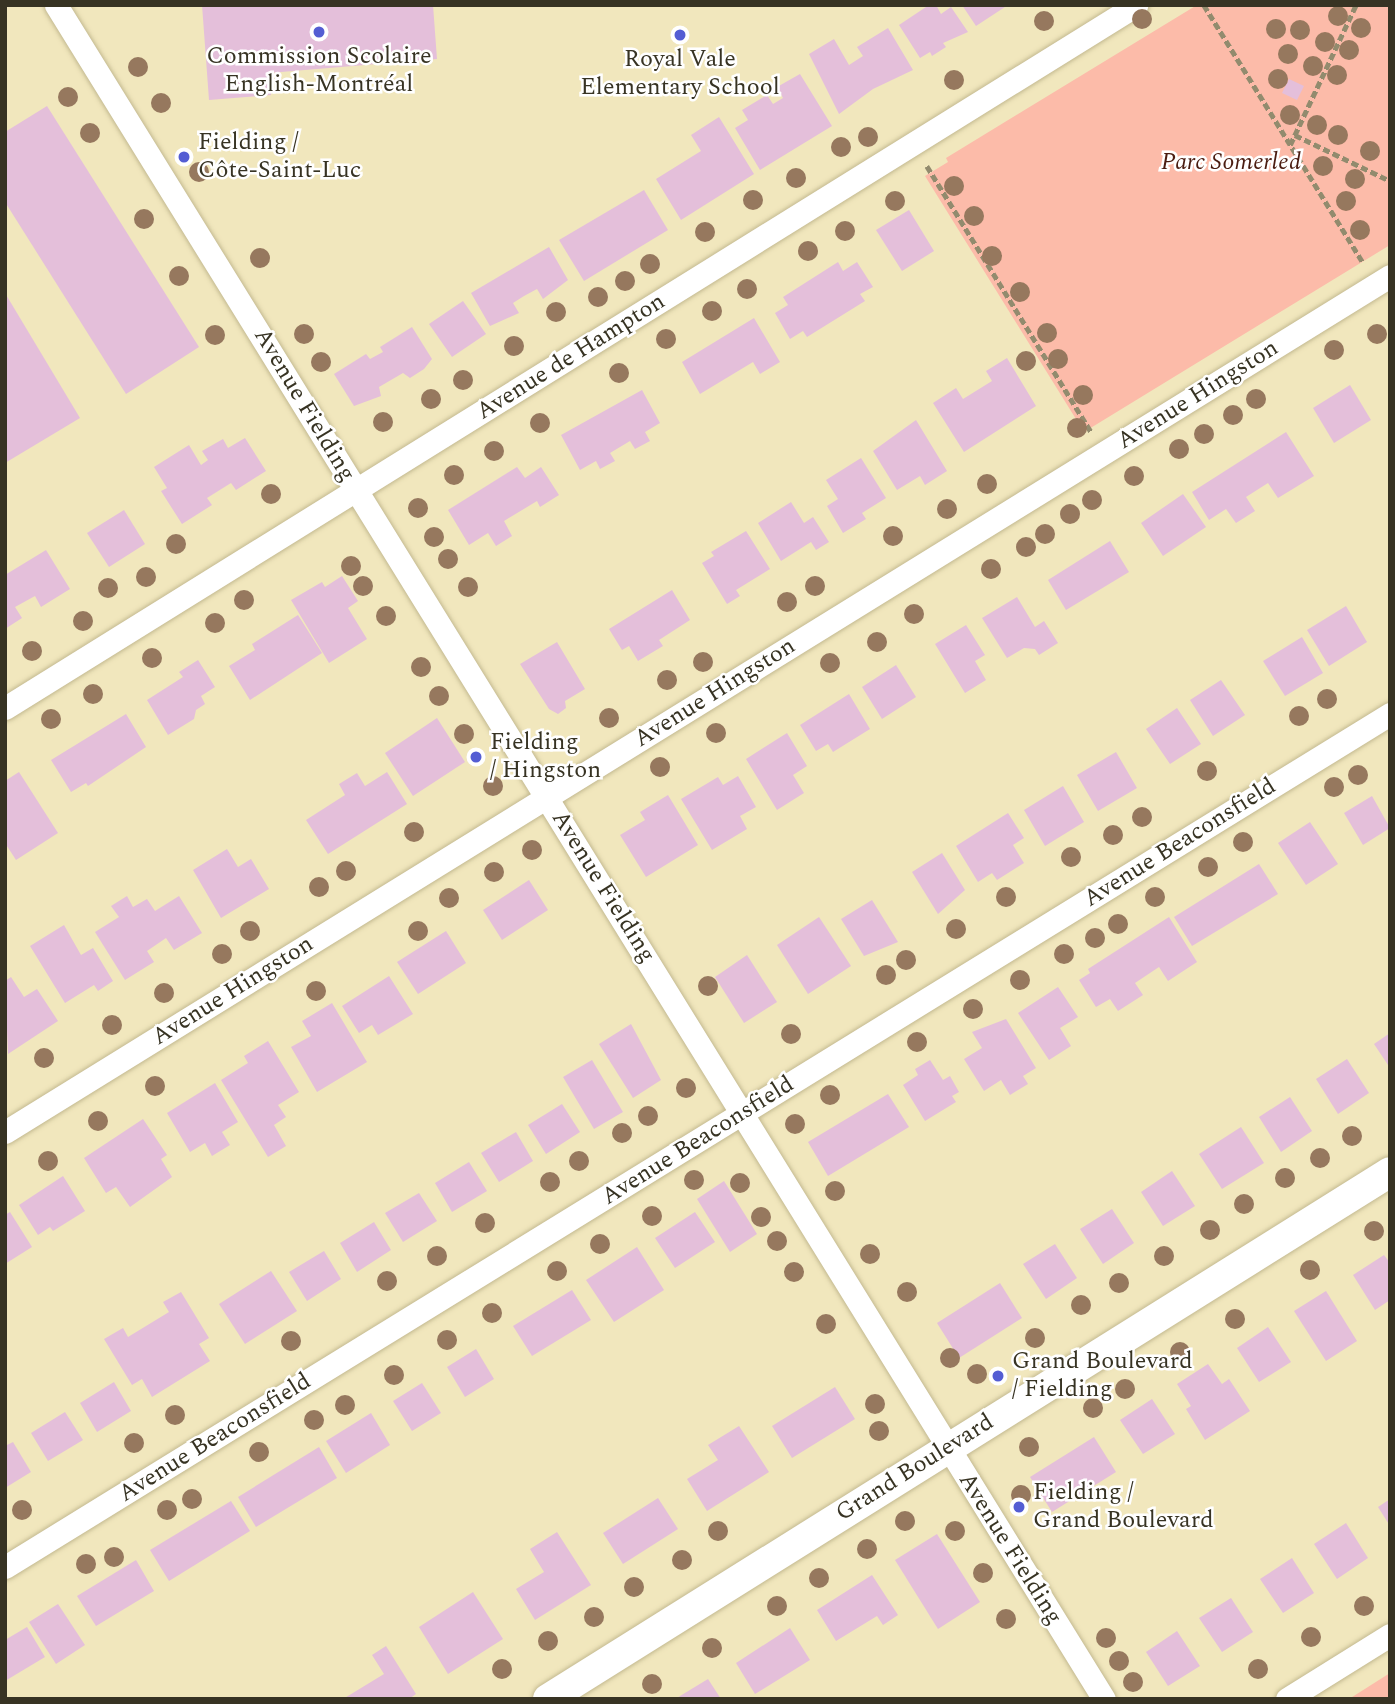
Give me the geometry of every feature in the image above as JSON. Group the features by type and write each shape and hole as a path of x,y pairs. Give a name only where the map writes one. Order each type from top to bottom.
{"street":[{"name":"Avenue Fielding","path":"56,5 1104,1699"},
{"name":"Avenue de Hampton","path":"5,708 1136,5"},
{"name":"Avenue Hingston","path":"5,1132 1390,276"},
{"name":"Avenue Beaconsfield","path":"5,1567 1390,714"},
{"name":"Grand Boulevard","path":"548,1699 1390,1172"},
{"path":"1287,1699 1390,1634"}],"path":[{"path":"1204,5 1364,265"},
{"path":"1290,145 1356,5"},
{"path":"1295,135 1390,181"},
{"path":"927,166 1091,433"}],"green space":[{"name":"Parc Somerled","path":"1197,5 1390,5 1390,245 1084,432 925,176 948,162 946,158"},
{"path":"1390,1673 1390,1699 1349,1699"}],"building":[{"name":"Commission Scolaire English-Montréal","path":"202,5 433,5 437,59 269,73 271,95 209,100"},
{"path":"929,5 936,5 941,14 951,7 968,32 943,43 946,47 932,56 930,52 920,58 899,25"},
{"path":"962,5 1008,5 976,26"},
{"path":"888,28 913,70 873,89 839,114 809,54 834,39 849,65 863,56 857,47"},
{"path":"800,74 832,126 760,170 735,128 748,120 742,110 767,95 773,104 783,98 777,87"},
{"path":"1289,79 1304,86 1297,100 1282,93"},
{"path":"47,106 199,347 126,394 5,202 5,132"},
{"path":"719,117 754,174 681,220 656,179 701,151 691,135"},
{"path":"644,190 668,230 584,281 559,240"},
{"path":"909,210 934,251 902,271 876,230"},
{"path":"549,247 568,280 543,299 537,289 524,296 513,303 519,313 490,326 471,293"},
{"path":"838,262 843,271 857,262 873,287 860,294 865,301 807,337 803,331 790,339 775,313 788,305 783,297"},
{"path":"5,293 80,418 5,463"},
{"path":"463,301 486,334 452,357 429,324"},
{"path":"754,318 780,362 760,374 753,362 700,394 682,362"},
{"path":"412,327 432,359 424,369 410,378 403,373 379,387 381,396 354,406 334,374 366,354 370,359 383,352 380,347"},
{"path":"1007,358 1036,406 964,452 933,403 956,388 963,399 992,381 986,371"},
{"path":"1350,385 1371,420 1334,443 1313,408"},
{"path":"642,390 660,423 645,432 650,441 635,449 630,441 610,453 615,461 600,469 596,461 580,470 561,435"},
{"path":"916,420 947,471 925,485 920,476 897,490 873,451"},
{"path":"1286,432 1314,476 1278,498 1268,483 1246,497 1255,511 1236,523 1226,509 1209,520 1192,492"},
{"path":"245,438 266,471 236,490 231,483 207,498 212,505 182,524 161,491 167,488 154,467 189,445 201,465 208,460 202,451 223,439 228,448"},
{"path":"861,458 886,498 862,513 866,519 843,533 827,506 838,499 826,480"},
{"path":"517,467 525,478 541,467 559,495 540,507 537,501 504,521 512,536 496,546 488,533 469,545 448,510"},
{"path":"1183,494 1206,527 1163,556 1141,523"},
{"path":"791,502 804,523 813,517 829,542 816,550 811,542 781,561 758,523"},
{"path":"124,510 145,544 109,567 87,533"},
{"path":"746,531 770,569 736,590 740,596 727,604 702,563 714,556 711,552"},
{"path":"1110,541 1129,572 1066,610 1048,580"},
{"path":"46,550 70,589 41,607 35,596 15,607 22,618 5,629 5,575"},
{"path":"342,576 358,601 348,608 367,639 329,663 291,600 322,582 325,587"},
{"path":"672,590 690,620 659,640 663,646 638,661 629,646 622,650 609,629"},
{"path":"1017,597 1035,627 1044,621 1058,643 1039,655 1035,649 1024,648 1007,658 982,618"},
{"path":"1346,606 1367,642 1329,666 1307,630"},
{"path":"298,615 322,653 250,700 229,666 255,650 252,644"},
{"path":"966,625 985,655 975,661 986,680 965,693 935,644"},
{"path":"1302,637 1323,673 1285,696 1263,661"},
{"path":"557,642 585,689 565,701 566,708 558,714 549,709 520,664"},
{"path":"198,660 215,687 201,696 205,704 196,710 194,719 168,735 147,700 183,677 179,672"},
{"path":"896,665 916,697 882,719 862,687"},
{"path":"1221,680 1245,715 1213,736 1190,700"},
{"path":"849,694 870,729 833,752 828,744 816,751 800,725"},
{"path":"1177,708 1201,744 1170,764 1146,729"},
{"path":"126,714 146,747 88,786 86,783 71,792 51,760"},
{"path":"437,718 465,762 413,796 385,753"},
{"path":"787,733 807,766 793,775 804,793 777,810 746,759"},
{"path":"1116,752 1137,788 1098,811 1077,775"},
{"path":"19,772 58,833 16,860 5,843 5,781"},
{"path":"387,772 407,804 328,854 306,820 345,795 339,784 357,773 365,786"},
{"path":"738,776 756,807 740,816 747,829 712,850 681,799 718,777 723,785"},
{"path":"1063,786 1084,822 1045,846 1024,810"},
{"path":"668,795 698,845 646,877 620,835 645,820 640,812"},
{"path":"1372,796 1390,828 1363,845 1344,813"},
{"path":"1008,813 1024,838 1013,845 1024,863 997,880 992,873 978,882 956,846"},
{"path":"1310,822 1338,864 1306,885 1278,843"},
{"path":"227,849 238,867 251,859 269,889 221,918 193,870"},
{"path":"942,853 965,890 938,914 912,872"},
{"path":"1259,864 1278,894 1192,946 1174,917"},
{"path":"529,880 548,910 502,940 483,910"},
{"path":"127,896 133,907 147,899 155,911 179,896 202,933 174,950 166,938 147,951 154,962 125,980 95,932 119,917 111,906"},
{"path":"872,900 898,942 864,956 841,919"},
{"path":"819,917 851,966 808,994 777,945"},
{"path":"1169,917 1197,962 1168,981 1159,967 1135,983 1143,995 1118,1011 1110,999 1096,1007 1079,980 1090,973 1088,969"},
{"path":"64,925 81,955 93,948 113,981 98,991 94,985 65,1003 30,946"},
{"path":"446,931 466,963 418,994 397,962"},
{"path":"747,955 777,1002 744,1023 715,977"},
{"path":"389,976 413,1014 378,1035 372,1025 359,1033 342,1006"},
{"path":"11,977 24,997 37,989 58,1021 8,1054 5,981"},
{"path":"1058,987 1078,1017 1060,1028 1071,1046 1049,1060 1018,1013"},
{"path":"332,1003 367,1062 317,1092 291,1047 311,1036 302,1021"},
{"path":"1006,1019 1036,1068 1023,1076 1028,1084 1010,1095 1001,1080 984,1091 964,1059 982,1048 972,1032"},
{"path":"631,1024 661,1080 633,1098 599,1044"},
{"path":"1390,1033 1390,1068 1374,1044"},
{"path":"268,1041 299,1092 278,1105 286,1117 274,1125 286,1146 268,1157 221,1080 248,1063 244,1056"},
{"path":"1347,1059 1369,1093 1338,1114 1316,1079"},
{"path":"592,1060 623,1112 594,1129 563,1077"},
{"path":"930,1060 943,1080 950,1076 959,1092 952,1096 956,1102 925,1121 903,1085 918,1075 915,1069"},
{"path":"215,1083 238,1122 222,1132 230,1145 212,1156 205,1143 190,1152 167,1113"},
{"path":"888,1094 909,1127 828,1176 808,1142"},
{"path":"1290,1097 1312,1131 1281,1152 1259,1117"},
{"path":"562,1104 580,1132 546,1154 528,1125"},
{"path":"143,1119 167,1155 161,1159 172,1177 130,1207 116,1187 106,1193 84,1158"},
{"path":"1241,1127 1264,1163 1222,1189 1199,1154"},
{"path":"516,1132 533,1161 499,1182 481,1153"},
{"path":"469,1162 487,1191 452,1212 435,1183"},
{"path":"1172,1171 1195,1206 1163,1226 1141,1192"},
{"path":"63,1176 85,1211 53,1231 50,1227 38,1235 19,1205"},
{"path":"724,1181 757,1234 730,1252 697,1199"},
{"path":"419,1193 437,1221 403,1242 385,1213"},
{"path":"1112,1209 1134,1243 1103,1264 1080,1229"},
{"path":"10,1212 32,1247 5,1264 5,1215"},
{"path":"695,1212 715,1242 675,1268 655,1238"},
{"path":"374,1222 391,1250 357,1272 340,1243"},
{"path":"1055,1244 1077,1278 1046,1299 1023,1264"},
{"path":"637,1247 664,1290 614,1322 586,1280"},
{"path":"324,1251 341,1279 307,1301 289,1272"},
{"path":"1384,1255 1390,1263 1390,1300 1375,1310 1353,1275"},
{"path":"271,1271 297,1311 245,1344 219,1304"},
{"path":"1000,1283 1022,1318 959,1358 937,1323"},
{"path":"572,1290 591,1320 532,1356 513,1326"},
{"path":"1326,1291 1357,1341 1326,1361 1294,1311"},
{"path":"181,1292 209,1338 199,1344 210,1361 152,1397 142,1379 132,1385 104,1339 123,1328 128,1337 169,1312 163,1302"},
{"path":"1268,1327 1291,1362 1259,1382 1237,1348"},
{"path":"476,1349 494,1379 465,1397 447,1367"},
{"path":"1208,1364 1222,1384 1229,1379 1250,1411 1205,1440 1186,1409 1191,1406 1177,1384"},
{"path":"114,1382 131,1411 97,1432 80,1403"},
{"path":"422,1383 441,1413 412,1431 393,1401"},
{"path":"835,1387 855,1419 792,1458 772,1426"},
{"path":"1152,1399 1175,1434 1143,1454 1120,1420"},
{"path":"65,1412 83,1440 48,1461 31,1433"},
{"path":"371,1413 390,1445 346,1473 326,1441"},
{"path":"739,1426 769,1472 707,1511 687,1479 718,1460 708,1445"},
{"path":"1094,1437 1116,1472 1052,1512 1030,1477"},
{"path":"13,1442 31,1472 5,1488 5,1446"},
{"path":"319,1447 337,1478 256,1527 238,1497"},
{"path":"658,1498 678,1529 623,1564 603,1533"},
{"path":"1390,1499 1390,1526 1378,1507"},
{"path":"231,1501 250,1531 169,1581 150,1550"},
{"path":"1346,1523 1368,1558 1337,1579 1314,1544"},
{"path":"557,1532 591,1585 535,1620 516,1589 544,1572 530,1549"},
{"path":"937,1534 980,1602 938,1629 895,1560"},
{"path":"1292,1558 1314,1593 1283,1613 1260,1579"},
{"path":"136,1560 154,1591 96,1626 77,1596"},
{"path":"872,1575 898,1615 883,1625 877,1616 836,1641 817,1610"},
{"path":"473,1592 503,1639 448,1674 419,1627"},
{"path":"1231,1598 1253,1632 1222,1652 1199,1618"},
{"path":"58,1604 85,1645 56,1664 29,1622"},
{"path":"27,1627 45,1657 5,1681 5,1640"},
{"path":"790,1628 810,1660 755,1694 736,1663"},
{"path":"1177,1631 1200,1666 1168,1686 1146,1652"},
{"path":"386,1646 416,1694 409,1699 343,1699 384,1674 372,1655"},
{"path":"708,1679 721,1699 676,1699 680,1696"}],"place":[{"name":"Commission Scolaire English-Montréal","path":"319,32"},
{"name":"Royal Vale Elementary School","path":"680,35"},
{"name":"Fielding / Côte-Saint-Luc","path":"184,157"},
{"name":"Fielding / Hingston","path":"476,757"},
{"name":"Grand Boulevard / Fielding","path":"998,1376"},
{"name":"Fielding / Grand Boulevard","path":"1019,1507"}]}
